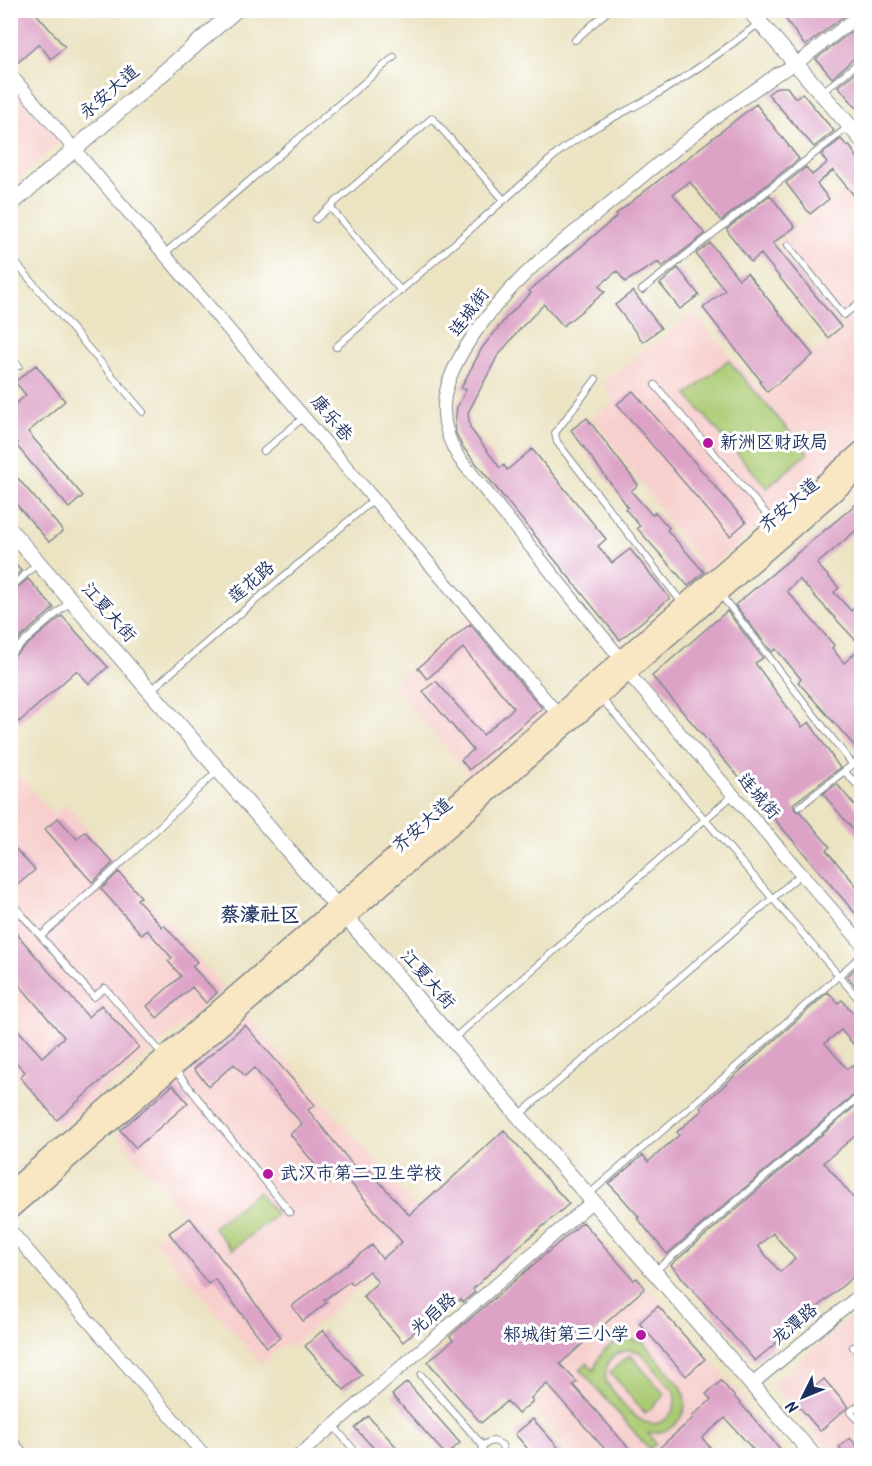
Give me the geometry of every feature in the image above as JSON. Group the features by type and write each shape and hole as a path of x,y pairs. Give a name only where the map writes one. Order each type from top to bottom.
{"main road":[{"name":"齐安大道","path":"10,1190 169,1062 342,912 600,697 624,666 684,604 861,449"},
{"name":"齐安大道","path":"342,912 558,714 720,593 861,470"},
{"name":"齐安大道","path":"10,1211 169,1062"}],"street":[{"name":"永安大道","path":"10,205 236,10"},
{"name":"连城街","path":"861,13 796,64 777,74 708,123 532,267 491,312 465,350 448,384 444,405 448,437 459,458 624,666 861,944"},
{"path":"754,16 861,140"},
{"name":"康乐巷","path":"10,74 76,148 558,714"},
{"name":"江夏大街","path":"10,531 814,1455"},
{"name":"光启路","path":"298,1455 590,1198"},
{"path":"10,1230 205,1455"},
{"name":"龙潭路","path":"752,1384 861,1293"}],"lane":[{"path":"575,40 609,10"},
{"path":"336,347 580,136 654,96 718,55 754,16"},
{"path":"165,253 394,57"},
{"path":"820,93 861,60"},
{"path":"316,219 432,118 504,200"},
{"path":"642,290 849,126"},
{"path":"330,207 400,291"},
{"path":"788,245 844,315 861,300"},
{"path":"10,256 142,412"},
{"path":"10,357 19,366"},
{"path":"596,379 555,433 557,442 684,604"},
{"path":"655,385 776,524"},
{"path":"264,451 304,417"},
{"name":"莲花路","path":"150,691 374,499"},
{"path":"10,588 39,563"},
{"path":"720,593 853,765"},
{"path":"10,654 71,601"},
{"path":"600,697 861,1003"},
{"path":"799,807 861,757"},
{"path":"41,936 125,860 218,770"},
{"path":"846,771 861,790"},
{"path":"452,1039 733,795"},
{"path":"518,1115 801,874"},
{"path":"10,900 94,997 105,988 169,1062 290,1212"},
{"path":"590,1198 861,955"},
{"path":"654,1271 861,1094"},
{"path":"854,1347 861,1356"},
{"path":"421,1375 483,1446"},
{"path":"861,1402 850,1412 861,1425"},
{"path":"333,1425 359,1455"},
{"path":"10,1435 26,1455"},
{"path":"482,1455 483,1446 489,1441 499,1442 504,1449 504,1455"}],"shaded area":[{"path":"11,86 60,142 10,184"},
{"name":"新洲区财政局","path":"861,174 861,438 706,571 592,418 615,401 602,383 693,313 766,396 844,328 778,244 838,196"},
{"path":"471,617 550,709 471,777 392,685"},
{"path":"10,765 54,814 66,804 225,989 61,1128 11,1070"},
{"name":"武汉市第二卫生学校","path":"248,1016 429,1222 401,1246 398,1244 382,1258 387,1263 289,1349 284,1344 261,1364 153,1240 183,1214 116,1134"},
{"name":"邾城街第三小学","path":"649,1289 746,1401 684,1456 573,1455 530,1406 549,1390 541,1381"},
{"path":"861,1307 861,1455 834,1455 772,1385"}],"green space":[{"path":"728,360 808,453 767,488 687,395"},
{"path":"258,1192 276,1215 232,1250 213,1227"},
{"path":"627,1339 643,1342 682,1388 685,1406 682,1414 673,1426 666,1430 648,1433 656,1444 649,1449 580,1369 587,1363 594,1371 601,1354 610,1346","holes":["623,1351 640,1352 674,1391 674,1408 668,1417 659,1423 641,1420 633,1414 606,1382 607,1365 613,1357"]},
{"path":"630,1355 665,1395 645,1413 610,1372"}],"building":[{"path":"10,10 33,10 65,47 51,59 39,44 16,64 10,58"},
{"path":"792,10 852,10 805,46 784,17"},
{"path":"861,24 861,52 832,78 816,59"},
{"path":"857,71 861,77 861,113 838,86"},
{"path":"777,87 787,87 795,98 802,93 834,131 814,147 768,94"},
{"path":"756,104 799,159 721,221 690,182 673,194 705,234 662,267 658,262 625,282 617,271 599,286 605,292 563,326 544,304 497,357 468,413 470,428 500,468 504,465 507,470 532,449 606,539 598,546 612,563 630,549 670,598 620,640 462,446 456,433 455,422 457,407 466,390 461,388 482,348 506,318 531,293 529,291 617,216 616,214"},
{"path":"841,139 847,146 849,145 861,163 861,204 833,170 817,184 829,199 810,214 786,183 806,167 812,175 827,163 821,155"},
{"path":"770,195 795,227 773,243 841,327 828,338 761,254 751,262 728,232 727,229"},
{"path":"710,243 739,279 747,273 813,355 767,392 759,382 761,381 703,308 725,290 696,254"},
{"path":"678,268 699,295 680,309 660,284"},
{"path":"633,291 661,328 643,342 615,305"},
{"path":"36,365 65,401 28,432 83,496 69,508 16,445 18,443 10,434 10,409 26,395 15,382"},
{"path":"633,391 746,522 730,536 617,404"},
{"path":"587,418 638,485 631,491 652,515 655,512 669,528 667,530 704,572 688,586 637,528 640,526 625,509 628,507 571,430"},
{"path":"10,469 63,531 49,542 10,497"},
{"path":"861,500 861,526 817,564 839,588 834,592 851,611 861,602 861,646 799,579 787,591 834,645 832,648 844,663 861,648 860,752 798,682 801,679 776,649 772,652 735,605"},
{"path":"10,558 21,571 10,581"},
{"path":"28,579 54,608 10,647 10,593"},
{"path":"727,611 763,658 755,663 802,727 809,722 840,768 793,804 795,810 800,812 830,847 826,850 861,891 861,920 652,676"},
{"path":"62,616 108,667 89,684 77,670 19,722 10,712 10,659"},
{"path":"470,624 542,708 469,770 461,760 473,750 423,691 436,681 483,735 514,708 463,648 427,679 418,668"},
{"path":"837,784 861,813 861,839 823,794"},
{"path":"58,818 77,839 85,831 113,863 94,881 92,882 45,829"},
{"path":"10,843 35,870 15,887 10,882"},
{"path":"119,872 141,897 137,899 197,962 192,966 217,993 206,1003 192,987 157,1018 147,1006 181,976 168,961 172,958 147,930 142,935 101,889"},
{"path":"10,926 88,1017 101,1005 139,1047 57,1120 20,1077 25,1072 10,1056 10,1021 42,1057 64,1037 10,974"},
{"path":"861,963 861,993 847,976"},
{"path":"828,992 838,1003 842,1000 861,1022 861,1053 841,1030 825,1043 847,1069 852,1065 861,1076 861,1089 667,1254 637,1218 639,1217 609,1184 643,1155 648,1162 679,1135 677,1132 702,1110 700,1107"},
{"path":"245,1025 315,1105 308,1110 362,1176 369,1170 409,1215 504,1130 569,1204 499,1264 473,1289 475,1292 463,1302 461,1299 456,1301 437,1318 434,1315 403,1342 363,1296 378,1282 369,1271 352,1284 350,1281 324,1300 326,1303 303,1321 292,1306 372,1245 382,1259 402,1242 342,1173 330,1183 290,1134 302,1124 254,1068 245,1076 234,1064 209,1086 194,1069"},
{"path":"173,1085 188,1103 136,1148 120,1130"},
{"path":"861,1101 861,1131 824,1162 861,1207 861,1270 755,1361 671,1265","holes":["773,1233 795,1259 780,1272 758,1246"]},
{"path":"190,1218 281,1337 267,1347 215,1279 208,1284 169,1233"},
{"path":"583,1222 634,1280 637,1278 645,1288 560,1364 577,1382 573,1385 635,1455 610,1455 547,1384 518,1414 507,1401 481,1423 428,1362 453,1340 450,1336"},
{"path":"658,1306 705,1359 686,1376 639,1323"},
{"path":"323,1330 362,1375 344,1390 305,1346"},
{"path":"824,1379 848,1407 820,1431 796,1403"},
{"path":"721,1381 782,1451 777,1455 758,1455 725,1418 702,1438 717,1455 692,1455 688,1451 683,1455 651,1455 711,1400 706,1394"},
{"path":"407,1382 460,1443 446,1455 392,1395"},
{"path":"368,1416 404,1455 380,1455 355,1428"},
{"path":"533,1419 565,1455 533,1455 515,1434"},
{"path":"850,1438 861,1451 861,1455 846,1455 839,1447"}],"place":[{"name":"新洲区财政局","path":"708,443"},
{"name":"武汉市第二卫生学校","path":"268,1174"},
{"name":"邾城街第三小学","path":"641,1335"}],"district":[{"name":"蔡濠社区","path":"260,916"}]}
